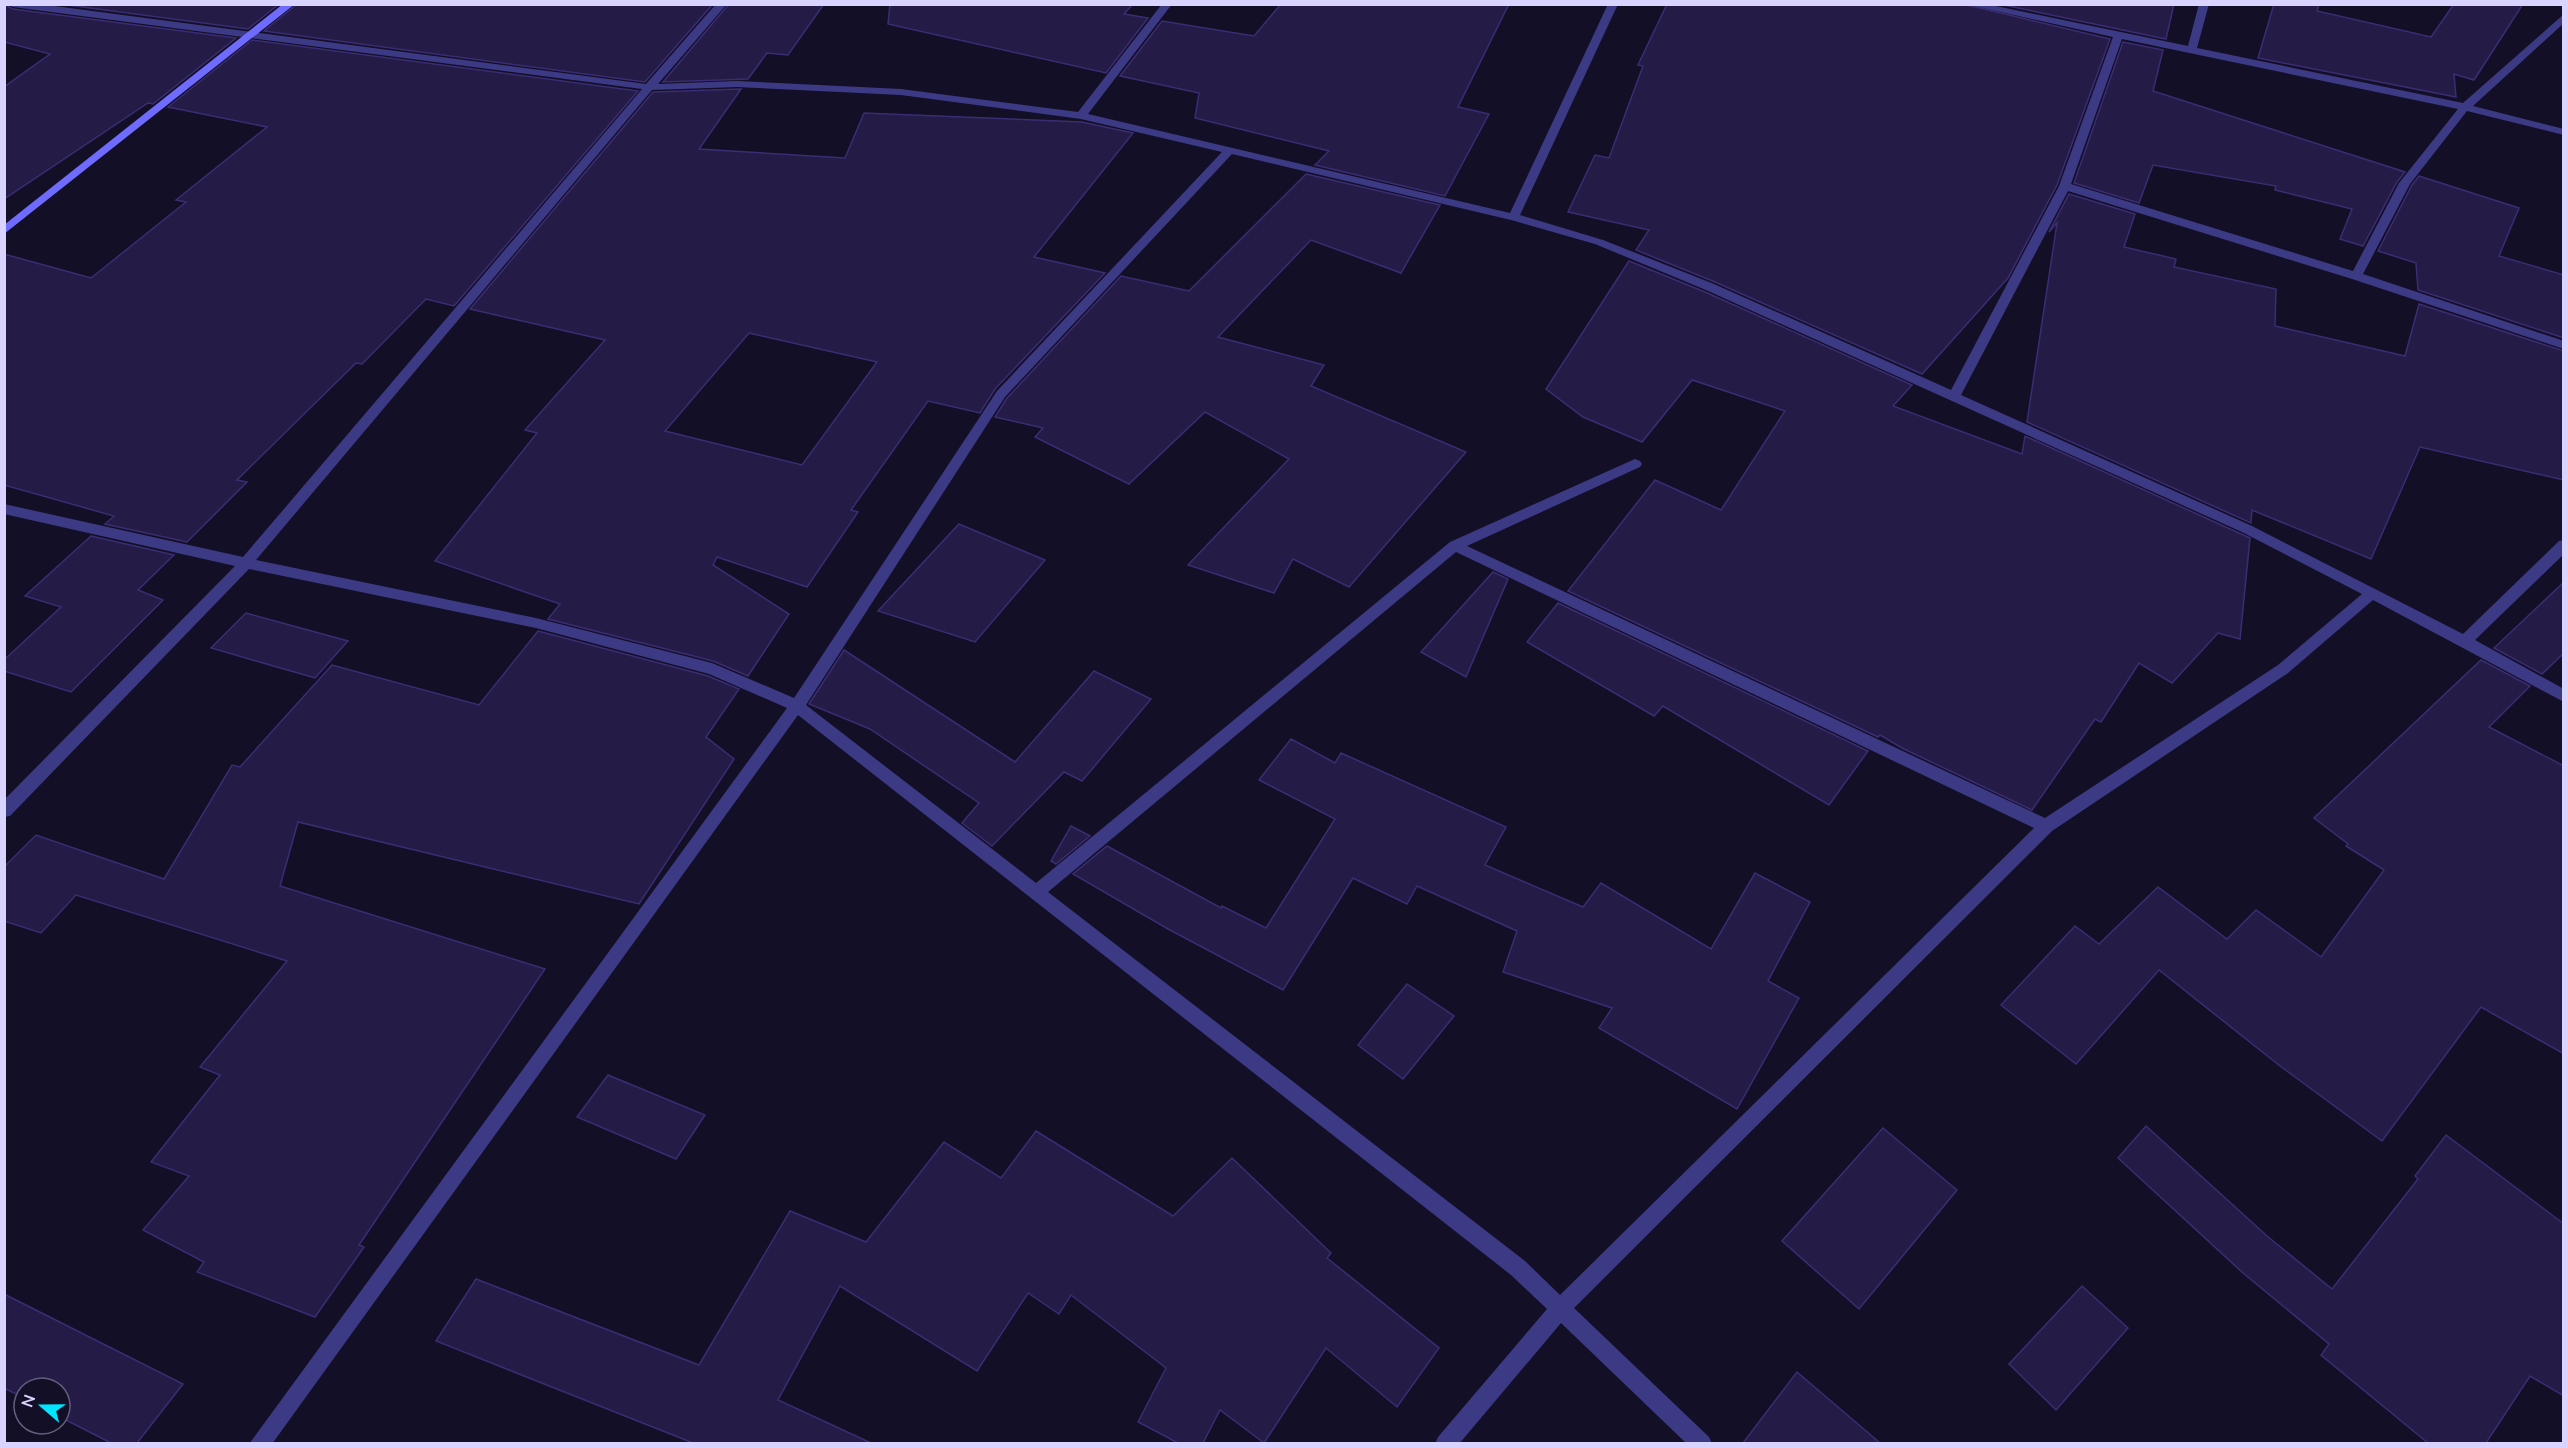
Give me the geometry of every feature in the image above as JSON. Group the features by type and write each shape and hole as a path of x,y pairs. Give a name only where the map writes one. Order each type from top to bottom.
{"street":[{"path":"14,4 649,87 737,84 901,92 1081,116 1514,217 1619,250 1710,287 2247,529 2466,641 2564,696"},
{"path":"4,231 290,4"},
{"path":"4,811 246,563 722,4"},
{"path":"1081,116 1167,4"},
{"path":"1514,217 1613,4"},
{"path":"1971,4 2465,107 2564,132"},
{"path":"2192,49 2204,4"},
{"path":"2356,276 2405,183 2465,107 2564,17"},
{"path":"1954,396 2065,186 2119,34"},
{"path":"259,1443 797,706 1001,394 1230,150"},
{"path":"2065,186 2356,276 2564,345"},
{"path":"1036,892 1455,546 1635,464"},
{"path":"4,509 246,563 536,623 712,669 797,706 1518,1268 1562,1307 1702,1443"},
{"path":"2466,641 2564,545"},
{"path":"1455,546 2046,826"},
{"path":"1445,1443 1562,1307 2046,826 2283,669 2371,594"}],"building":[{"path":"4,4 13,9 236,38 153,104 148,103 4,199 4,87 50,54 4,42"},
{"path":"60,4 279,4 248,29"},
{"path":"297,4 713,4 645,82 264,31"},
{"path":"729,4 824,4 788,55 767,53 748,79 663,82"},
{"path":"890,4 1133,4 1124,14 1148,18 1106,73 888,24"},
{"path":"1281,4 1509,4 1458,107 1489,114 1445,196 1315,165 1329,151 1195,118 1199,93 1120,76 1162,21 1254,36"},
{"path":"1667,4 1963,4 2110,39 2057,185 2008,278 1922,374 1715,282 1636,250 1649,230 1568,212 1595,155 1609,158 1643,66 1638,65"},
{"path":"1999,4 2174,4 2166,39"},
{"path":"2274,4 2319,4 2317,11 2431,37 2454,4 2523,4 2474,80 2454,74 2456,97 2258,58"},
{"path":"252,40 638,91 454,306 426,299 362,364 356,363 237,480 247,482 187,542 105,524 114,516 4,485 4,254 91,278 186,202 176,200 267,127 168,107"},
{"path":"2123,42 2163,50 2153,91 2405,172 2397,182 2363,246 2340,239 2352,209 2275,190 2276,186 2153,165 2139,203 2074,183"},
{"path":"741,89 699,149 845,158 864,113 1082,122 1133,133 1034,257 1105,273 995,389 980,413 928,401 851,510 858,512 807,587 717,557 713,565 789,614 748,676 713,661 548,619 560,604 435,561 537,433 525,430 605,340 470,309 653,92","holes":["749,333 877,362 802,465 665,431"]},
{"path":"1306,174 1440,205 1401,273 1311,240 1218,337 1324,365 1311,386 1466,452 1349,587 1293,559 1274,593 1188,565 1289,459 1205,412 1129,484 1035,437 1043,428 995,417 1007,398 1121,276 1189,291"},
{"path":"2419,176 2519,208 2499,256 2564,275 2564,338 2418,290 2416,263 2378,251 2412,185"},
{"path":"2069,194 2135,214 2124,247 2176,259 2174,267 2276,289 2275,326 2405,356 2419,304 2564,351 2564,480 2420,447 2371,559 2252,510 2251,523 2027,422 2057,223 2049,232"},
{"path":"1629,261 1705,292 1912,385 1893,406 2022,454 2025,436 2250,538 2240,639 2218,633 2172,683 2139,663 2101,722 2095,719 2032,810 1902,748 1880,735 1878,737 1568,591 1655,480 1721,510 1785,411 1692,380 1642,442 1583,417 1546,389"},
{"path":"959,524 1045,560 975,642 878,611"},
{"path":"91,536 174,555 138,590 163,600 71,692 4,671 4,660 61,607 25,596"},
{"path":"1493,572 1508,579 1466,677 1421,652"},
{"path":"2564,582 2564,653 2542,674 2494,648"},
{"path":"1558,603 1868,751 1829,805 1663,706 1654,716 1527,642"},
{"path":"246,613 348,641 315,678 211,648"},
{"path":"538,631 708,676 739,689 706,737 734,759 639,904 298,822 280,886 545,969 359,1245 364,1247 315,1317 197,1272 204,1262 143,1230 189,1176 151,1162 220,1075 200,1067 287,961 76,895 41,933 4,921 4,867 36,835 164,879 232,765 240,767 332,665 479,705"},
{"path":"844,650 1015,762 1094,671 1151,699 1082,781 1064,772 992,846 962,823 979,803 870,729 809,704"},
{"path":"2481,660 2530,686 2489,727 2564,766 2564,1054 2481,1007 2382,1141 2280,1066 2159,970 2076,1064 2001,1005 2075,926 2099,944 2158,887 2227,939 2256,910 2321,957 2384,870 2346,846 2348,844 2314,818"},
{"path":"1291,739 1335,763 1341,753 1506,827 1485,865 1583,907 1601,883 1711,949 1755,873 1810,902 1768,981 1799,998 1737,1109 1599,1028 1612,1008 1503,972 1517,931 1417,886 1407,904 1353,878 1283,990 1168,929 1073,874 1107,846 1221,908 1222,906 1266,928 1335,819 1259,780"},
{"path":"1071,826 1090,836 1056,864 1051,861"},
{"path":"1407,984 1454,1016 1403,1079 1358,1045"},
{"path":"608,1075 705,1115 676,1159 577,1117"},
{"path":"2146,1126 2267,1236 2332,1289 2418,1179 2415,1176 2446,1135 2564,1224 2564,1396 2530,1376 2486,1443 2428,1443 2321,1355 2329,1344 2243,1273 2118,1158"},
{"path":"1883,1128 1957,1190 1859,1309 1782,1241"},
{"path":"1036,1131 1173,1216 1232,1158 1331,1253 1327,1258 1439,1348 1397,1407 1326,1348 1264,1443 1220,1410 1203,1443 1178,1443 1138,1422 1166,1368 1071,1295 1059,1314 1028,1293 977,1371 840,1286 778,1400 871,1443 693,1443 436,1341 476,1279 699,1365 790,1211 866,1242 944,1142 1001,1178"},
{"path":"2082,1286 2128,1328 2056,1410 2009,1364"},
{"path":"4,1294 183,1384 137,1443 111,1443 72,1423 72,1376 12,1376 12,1392 4,1388"},
{"path":"1797,1372 1880,1443 1743,1443"}]}
